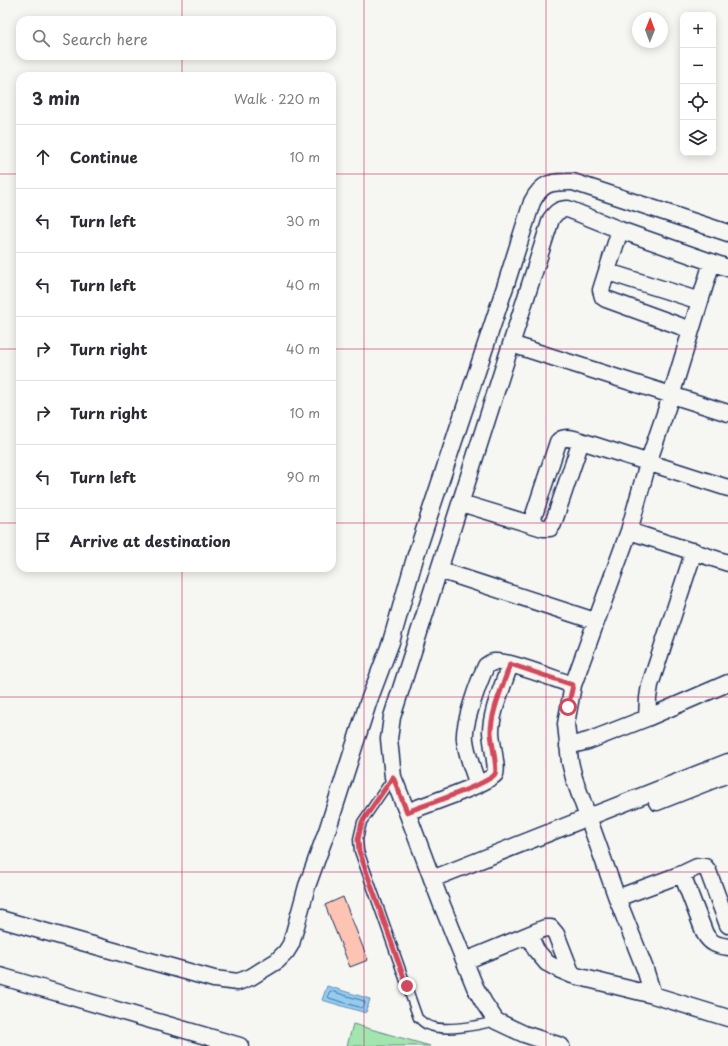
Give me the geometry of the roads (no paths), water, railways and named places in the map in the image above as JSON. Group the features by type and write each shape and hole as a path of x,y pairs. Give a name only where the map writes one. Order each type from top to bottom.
{"street":[{"path":"0,919 214,979 238,982 251,977 277,961 286,952 291,944 307,886 328,828 368,703 390,642 415,558 532,202 537,193 545,186 554,182 573,182 728,233"},
{"path":"561,1046 524,1034 496,1021 478,992 434,884 393,777 389,739 392,717 551,219 555,212 561,209 568,209 620,230 728,268"},
{"path":"620,230 608,272 601,290 603,296 606,299 691,330"},
{"path":"653,995 645,969 617,898 570,762 566,724 573,685 630,531 648,463 672,396 712,262"},
{"path":"608,272 700,301"},
{"path":"511,344 728,413"},
{"path":"531,524 560,439 566,438 581,441 728,488"},
{"path":"461,503 543,528 550,528 581,441"},
{"path":"630,531 728,563"},
{"path":"647,718 650,685 694,551"},
{"path":"438,570 596,621"},
{"path":"478,785 469,760 465,739 466,722 486,666 496,661 510,664 573,685"},
{"path":"407,812 478,785 494,776 496,772 491,730 495,711 510,664"},
{"path":"568,746 588,741 647,718 728,683"},
{"path":"434,884 590,822 728,762"},
{"path":"590,822 728,774"},
{"path":"617,898 697,867 705,867 708,871 728,925"},
{"path":"682,874 705,934 714,944 728,947"},
{"path":"465,961 545,928 551,928 554,931 572,975"},
{"path":"529,935 536,950 547,963 572,975 653,995 728,1018"},
{"path":"0,976 240,1046"}],"lane":[{"path":"393,777 362,822 359,830 358,845 418,1018 428,1026 440,1028 469,1027 496,1021"}],"water":[{"path":"327,986 370,999 366,1013 322,1000"}]}
